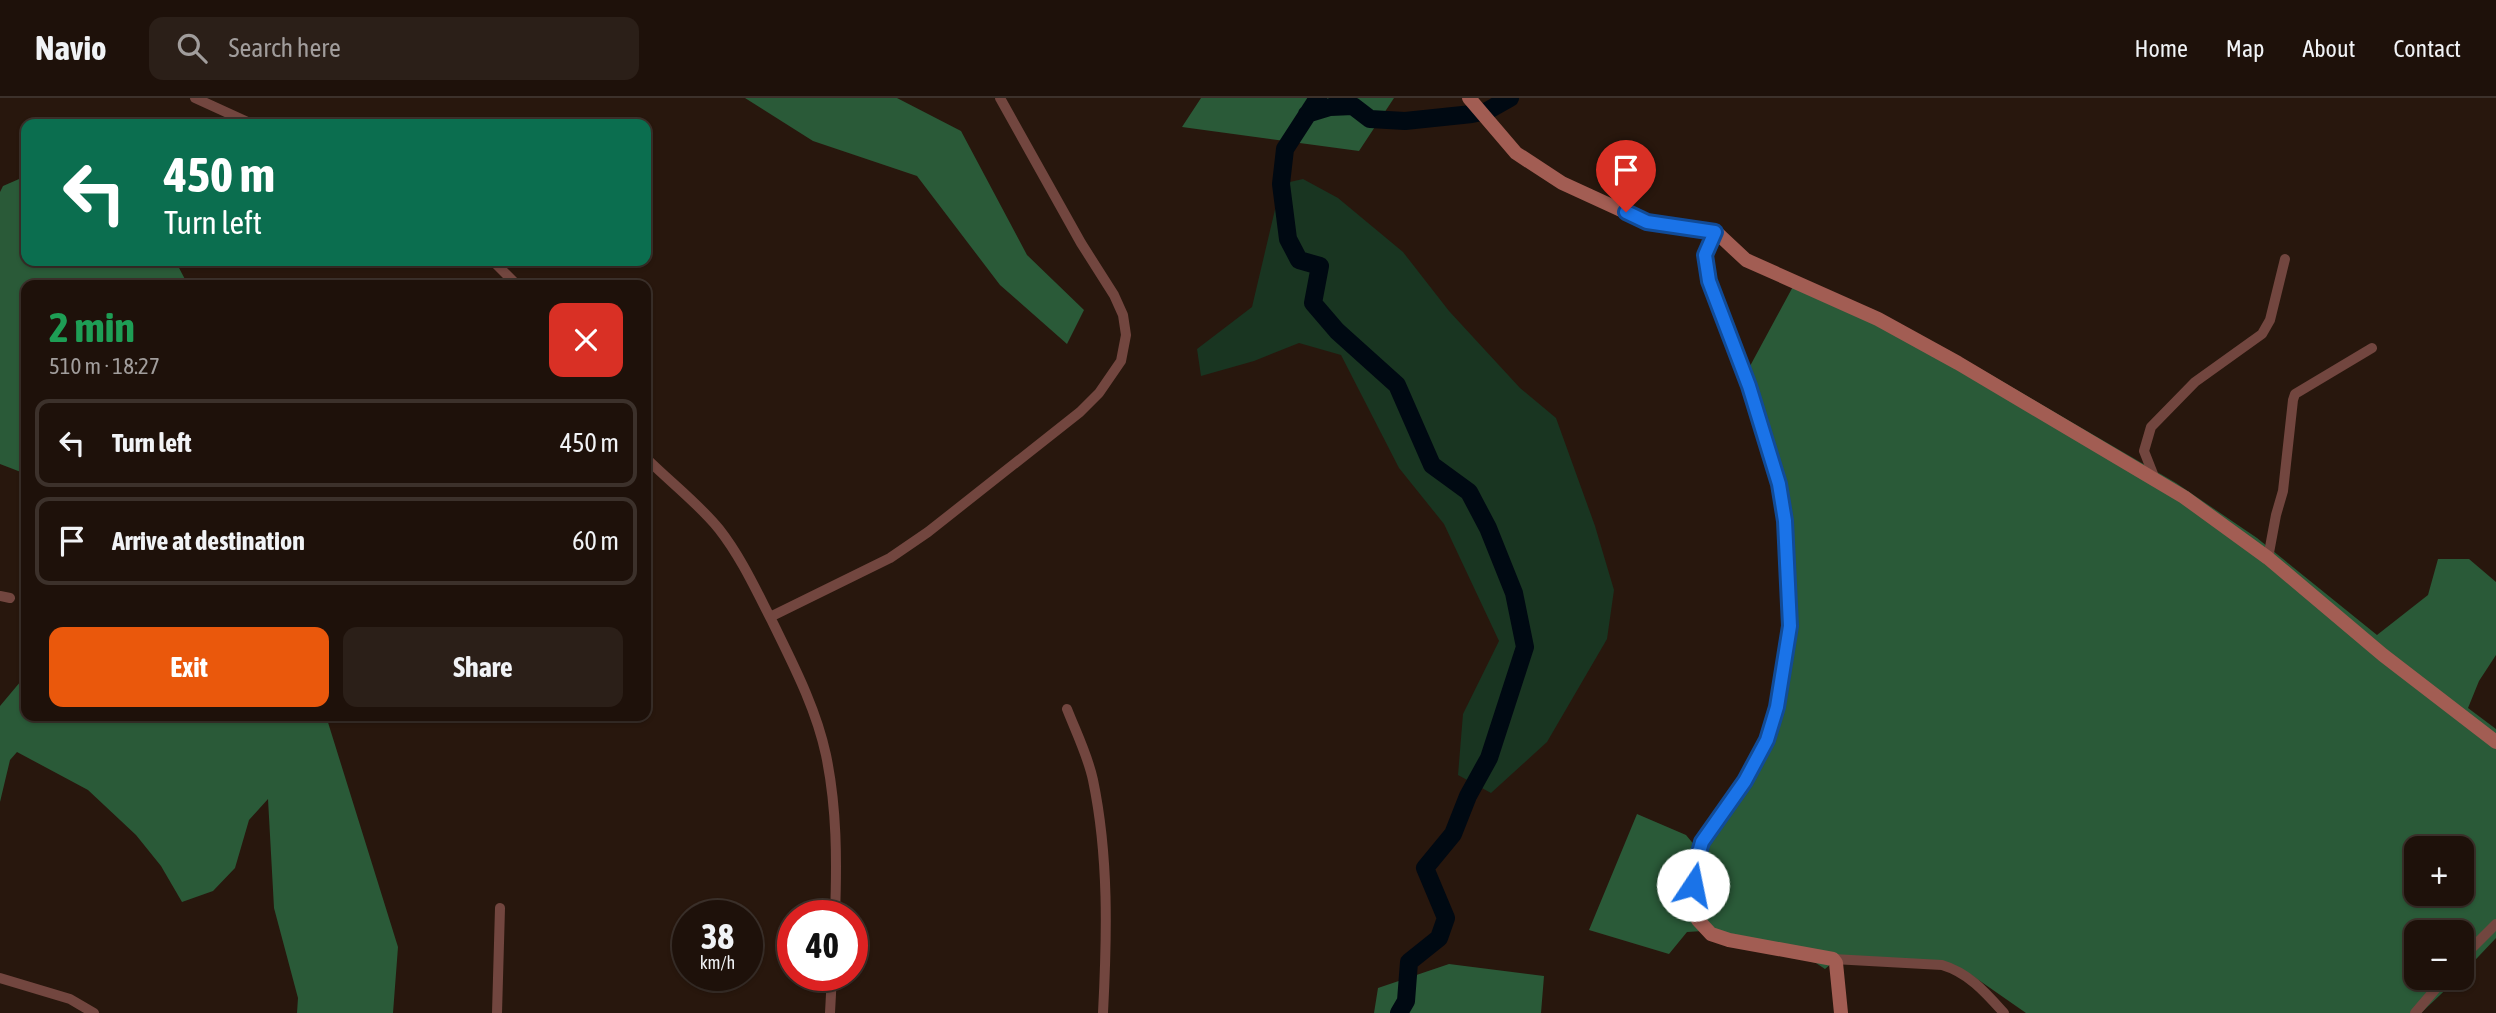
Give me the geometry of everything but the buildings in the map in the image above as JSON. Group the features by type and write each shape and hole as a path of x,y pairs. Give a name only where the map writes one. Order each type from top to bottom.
{"main road":[{"path":"1469,100 1516,153 1562,183 1647,222 1715,232 1746,260 1878,319 1958,363 2184,497 2268,558 2383,655 2496,742"},
{"path":"1715,232 1705,255 1709,281 1749,386 1779,484 1785,521 1790,626 1777,707 1767,740 1745,781 1702,842 1694,870 1692,900 1698,920 1711,934 1729,940 1833,959 1836,963 1841,1013"}],"street":[{"path":"195,98 241,119"},
{"path":"770,617 890,558 928,532 1080,412 1099,393 1121,361 1126,335 1123,315 1114,295 1081,243 1000,98"},
{"path":"2155,479 2144,451 2151,427 2195,382 2262,334 2270,320 2285,259"},
{"path":"499,266 512,280"},
{"path":"2268,558 2283,491 2295,394 2372,348"},
{"path":"651,463 717,527 735,551 793,664 815,717 826,754 835,821 835,900"},
{"path":"1067,709 1093,779 1100,831 1105,879 1103,1013"},
{"path":"497,1013 500,908"},
{"path":"2474,946 2496,924"},
{"path":"1833,959 1942,965 1958,970 2004,1013"},
{"path":"0,978 70,999 94,1013"},
{"path":"2415,1013 2435,990"},
{"path":"830,1013 831,991"}],"green space":[{"path":"745,98 897,98 961,131 1027,255 1084,310 1067,344 1000,285 917,176 813,141"},
{"path":"1201,98 1394,98 1359,151 1182,127"},
{"path":"21,178 21,266 178,266 185,280 21,280 21,472 0,464 0,192 3,186"},
{"path":"1303,179 1338,198 1403,252 1449,311 1520,388 1556,418 1595,526 1614,590 1607,639 1547,742 1491,793 1458,775 1463,714 1499,641 1444,524 1399,468 1341,355 1299,343 1254,361 1201,376 1197,349 1252,307 1281,184"},
{"path":"1796,281 1872,309 1950,351 2176,483 2257,538 2377,635 2428,595 2438,559 2469,559 2496,582 2496,655 2479,681 2468,708 2496,729 2496,938 2474,961 2474,920 2404,920 2404,990 2445,990 2421,1013 2026,1013 1970,974 1943,969 1832,963 1825,969 1816,963 1703,931 1687,932 1669,954 1589,930 1637,814 1686,835 1701,853 1762,760 1788,639 1779,496 1743,379"},
{"path":"21,681 21,721 328,721 398,947 393,1013 297,1013 298,998 274,908 268,799 249,820 235,868 213,891 182,902 161,866 136,835 88,790 17,752 10,760 0,802 0,706"},
{"path":"1449,964 1544,976 1541,1013 1374,1013 1378,988"}],"waterway":[{"path":"1318,98 1285,149 1281,184 1288,239 1299,260 1320,266 1313,303 1337,331 1397,385 1432,465 1469,492 1488,528 1514,593 1525,647 1489,758 1468,796 1453,834 1425,868 1446,918 1439,938 1409,962 1406,1001 1399,1013"},
{"path":"1307,114 1330,107 1353,106 1370,119 1405,121 1487,111 1510,98"}],"route":[{"path":"1626,212 1647,222 1715,232 1705,255 1709,281 1766,436 1779,484 1785,521 1790,626 1777,707 1767,740 1745,781 1702,842 1693,885"}]}
